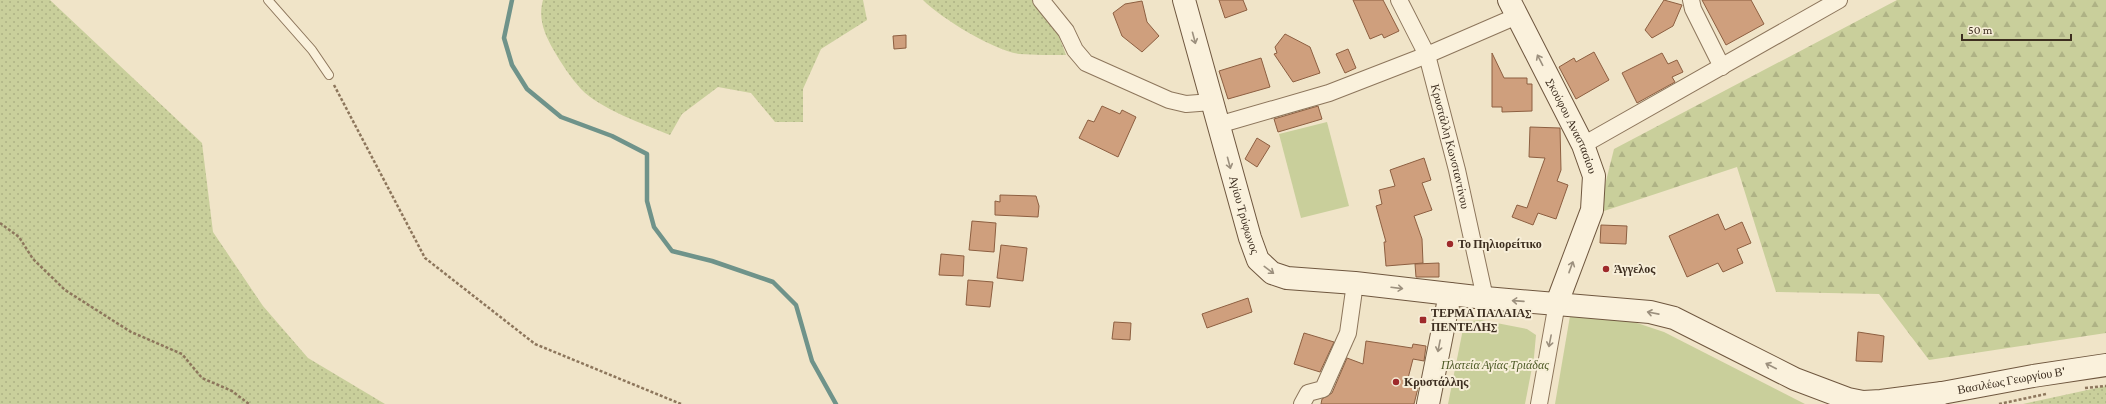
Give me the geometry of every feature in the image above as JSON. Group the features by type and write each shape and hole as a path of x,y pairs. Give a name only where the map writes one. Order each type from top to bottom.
{"main road":[{"name":"Αγίου Τρύφωνος","path":"1184,0 1250,238 1258,260 1272,273 1287,278 1355,283 1450,294"},
{"name":"Σκούφου Αναστασίου","path":"1513,8 1583,145 1594,176 1594,198 1592,210 1557,303"},
{"path":"1428,404 1450,294 1635,310 1674,318 1795,379 1848,399 1863,402 1881,402 1942,393"},
{"name":"Βασιλέως Γεωργίου Β'","path":"1918,404 1942,393 2033,376 2106,365"},
{"path":"1795,379 1818,396 1824,404"}],"street":[{"path":"1042,0 1066,31 1075,50 1086,63 1169,100 1186,104 1212,102"},
{"name":"Κρυστάλλη Κωνσταντίνου","path":"1399,0 1427,55 1457,170 1485,298"},
{"path":"1691,0 1693,9 1722,67"},
{"path":"1583,145 1839,0"},
{"path":"1218,125 1329,93 1427,55 1513,8"},
{"path":"1302,404 1308,393 1323,389 1348,333 1355,283"},
{"path":"1539,404 1557,303"}],"lane":[{"path":"268,0 312,50 329,75"}],"path":[{"path":"329,75 425,258 535,344 681,404"},
{"path":"0,222 19,236 33,259 65,290 131,332 182,354 202,378 232,391 249,404"},
{"path":"2083,388 2106,386"},
{"path":"1999,404 2053,392"}],"green space":[{"path":"0,0 50,0 202,143 213,232 263,306 308,358 385,404 0,404"},
{"path":"543,0 863,0 867,20 821,49 803,89 803,122 775,122 751,93 718,87 682,114 670,135 635,121 599,103 581,89 562,65 547,37 541,13"},
{"path":"923,0 1032,0 1057,31 1066,55 1019,54 996,47 968,33 942,16"},
{"path":"1897,0 2106,0 2106,333 1929,360 1879,294 1776,292 1737,167 1598,213 1614,149"},
{"path":"1327,122 1349,206 1301,218 1279,134"},
{"path":"1570,316 1634,322 1664,332 1805,404 1555,404"},
{"name":"Πλατεία Αγίας Τριάδας","path":"1481,320 1527,329 1536,335 1534,357 1525,404 1448,404 1463,329 1469,321"},
{"path":"2106,386 2106,404 2023,404"}],"building":[{"path":"1219,0 1243,0 1247,10 1225,18"},
{"path":"1353,0 1383,0 1399,31 1384,38 1382,34 1370,39"},
{"path":"1664,0 1682,5 1673,26 1652,38 1645,30"},
{"path":"1702,0 1751,0 1764,24 1726,45"},
{"path":"1142,1 1147,22 1159,36 1142,52 1122,36 1113,13 1125,4"},
{"path":"1285,34 1310,47 1320,73 1293,82 1274,54 1277,53 1275,47"},
{"path":"906,35 906,48 894,49 893,36"},
{"path":"1348,49 1356,68 1345,73 1336,54"},
{"path":"1594,52 1609,80 1576,99 1559,67 1574,58 1576,62"},
{"path":"1492,53 1504,78 1527,78 1527,84 1532,84 1532,111 1502,112 1502,107 1492,107"},
{"path":"1662,53 1668,64 1677,60 1683,72 1672,77 1675,82 1637,103 1622,73"},
{"path":"1261,58 1270,87 1228,99 1219,71"},
{"path":"1102,106 1120,114 1122,110 1136,117 1118,157 1079,138 1088,120 1094,122"},
{"path":"1318,106 1322,119 1278,132 1274,119"},
{"path":"1530,127 1560,128 1561,170 1557,181 1568,185 1556,219 1538,213 1533,225 1512,217 1517,205 1527,208 1545,158 1529,157"},
{"path":"1257,138 1270,146 1257,167 1245,159"},
{"path":"1424,158 1431,180 1422,183 1432,210 1414,216 1422,239 1423,263 1386,266 1384,242 1386,242 1376,206 1382,204 1379,190 1395,186 1390,170"},
{"path":"1000,195 1036,196 1039,206 1038,217 995,215 995,201 1000,202"},
{"path":"1718,214 1725,230 1742,222 1751,243 1737,249 1743,263 1723,272 1718,263 1687,277 1669,236"},
{"path":"972,221 996,223 994,252 969,250"},
{"path":"1601,225 1627,226 1626,244 1600,243"},
{"path":"1001,245 1027,248 1023,281 997,278"},
{"path":"941,254 964,256 963,276 939,275"},
{"path":"1439,263 1439,277 1416,277 1415,264"},
{"path":"968,280 993,282 990,307 966,305"},
{"path":"1248,298 1252,312 1207,328 1202,314"},
{"path":"1114,322 1131,323 1130,340 1112,339"},
{"path":"1858,332 1884,336 1882,362 1856,361"},
{"path":"1304,333 1334,342 1320,372 1294,364"},
{"path":"1366,341 1412,348 1413,344 1426,346 1424,361 1413,359 1406,386 1418,388 1414,404 1321,404 1322,399 1332,393 1347,358 1363,364"}],"waterway":[{"path":"512,0 504,38 512,65 527,89 561,117 612,136 647,154 647,201 654,227 672,251 712,261 773,282 796,305 812,361 836,404"}],"place":[{"name":"Το Πηλιορείτικο","path":"1450,244"},
{"name":"Άγγελος","path":"1606,269"},
{"name":"ΤΕΡΜΑ ΠΑΛΑΙΑΣ ΠΕΝΤΕΛΗΣ","path":"1423,320"},
{"name":"Κρυστάλλης","path":"1396,382"}]}
